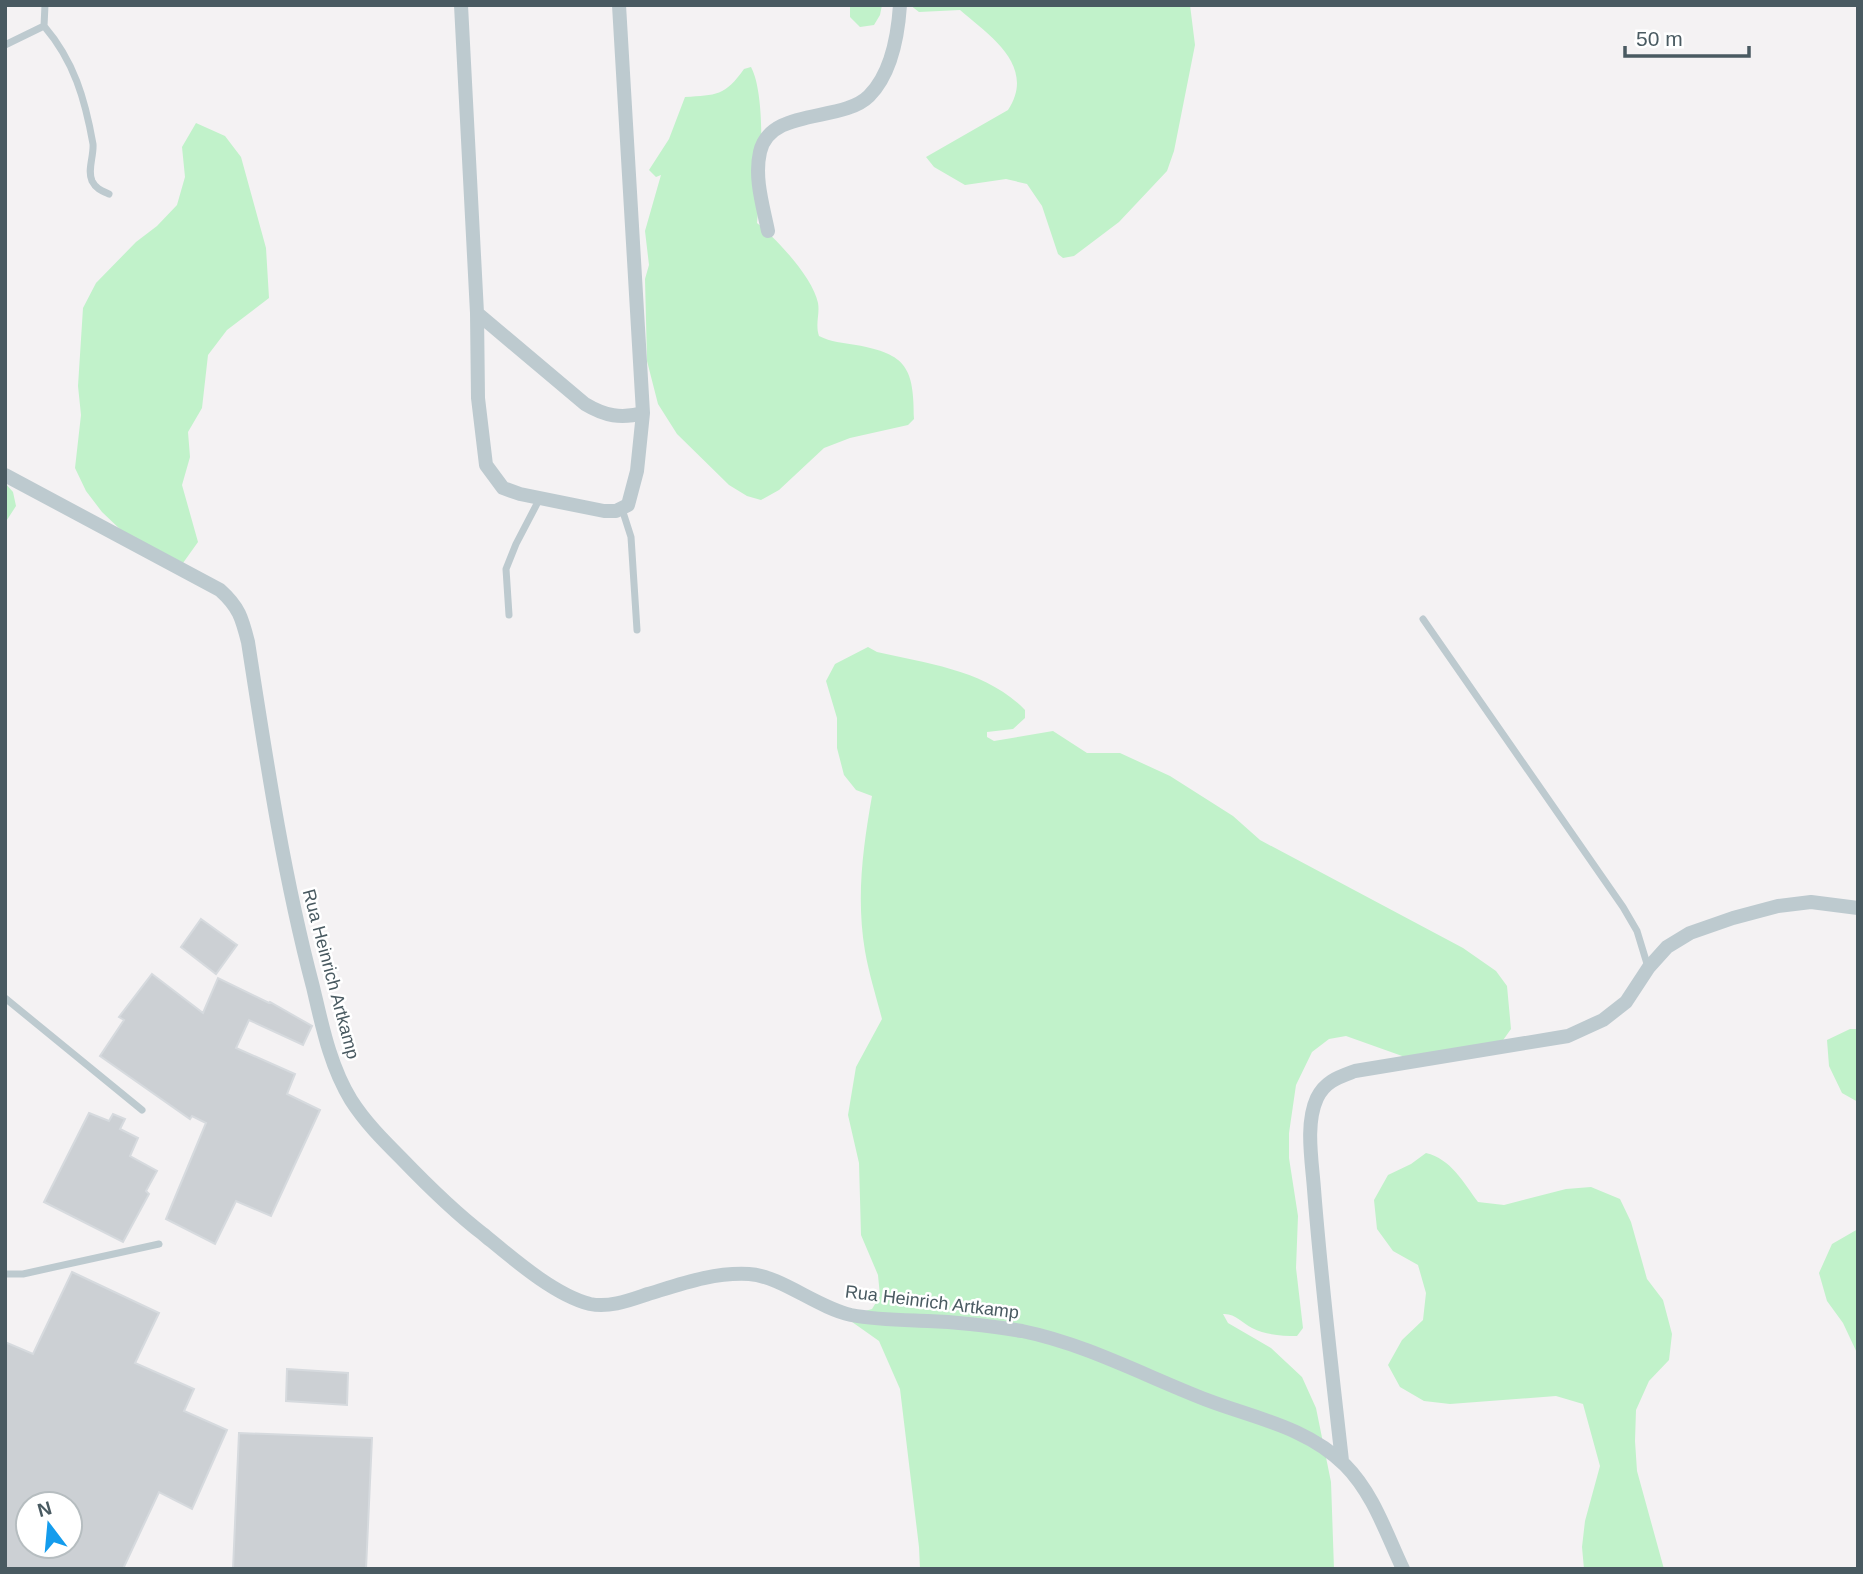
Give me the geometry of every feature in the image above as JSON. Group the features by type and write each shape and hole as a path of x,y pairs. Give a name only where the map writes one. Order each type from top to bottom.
{"street":[{"path":"461,5 477,313 478,398 486,465 503,488 604,511 622,509 628,505 635,483 643,413 619,5"},
{"path":"768,231 757,172 760,149 768,133 780,125 854,106 868,97 888,65 899,23 900,5"},
{"path":"477,313 585,404 601,414 618,417 643,413"},
{"name":"Rua Heinrich Artkamp","path":"5,475 220,590 233,602 242,618 248,642 293,913 331,1058 352,1102 371,1127 449,1207 501,1249 546,1282 571,1297 592,1304 610,1305 707,1277 754,1274 771,1279 829,1309 853,1315 883,1320 969,1324 1024,1332 1081,1348 1208,1400 1273,1421 1311,1439 1342,1461 1359,1480 1375,1507 1403,1569"},
{"path":"1342,1461 1311,1150 1312,1115 1318,1097 1331,1080 1355,1071 1568,1036 1603,1020 1626,1002 1649,967 1667,947 1690,933 1778,906 1811,902 1858,908"}],"lane":[{"path":"45,5 44,26 64,51 80,88 93,147 90,168 92,180 99,190 109,194"},
{"path":"5,45 44,26"},
{"path":"509,615 506,569 540,498"},
{"path":"622,509 631,537 637,630"},
{"path":"1423,619 1623,907 1637,931 1649,967"},
{"path":"5,998 142,1110"},
{"path":"5,1274 23,1273 159,1244"}],"green space":[{"path":"850,5 882,5 874,25 860,27 850,17"},
{"path":"910,5 1190,5 1195,45 1174,151 1167,171 1119,222 1074,256 1063,258 1058,254 1042,206 1027,184 1006,179 965,185 934,167 926,157 1008,110 1015,94 1017,79 1006,53 960,10 919,12"},
{"path":"751,67 756,81 761,120 757,223 784,249 809,282 818,303 819,336 887,353 897,359 909,376 914,402 914,419 908,425 850,438 824,448 779,490 761,500 747,496 729,485 677,434 658,404 647,361 645,279 649,265 645,231 661,175 656,177 649,170 669,139 685,97 719,92 731,84 744,69"},
{"path":"196,123 225,136 241,157 266,248 269,298 227,330 208,355 202,408 188,432 190,457 182,485 198,542 183,563 123,532 102,512 86,491 75,468 81,415 78,386 83,308 96,283 177,205 185,177 182,147"},
{"path":"5,483 13,492 16,506 5,523"},
{"path":"868,647 877,652 956,670 993,686 1010,697 1025,710 1025,718 1013,729 987,732 987,737 994,741 1053,731 1087,753 1120,753 1170,776 1233,816 1260,840 1463,948 1496,971 1507,986 1511,1029 1501,1043 1419,1062 1346,1036 1329,1039 1312,1052 1296,1085 1289,1133 1289,1158 1298,1216 1296,1268 1303,1328 1297,1336 1274,1335 1223,1314 1228,1323 1271,1348 1302,1377 1316,1408 1331,1482 1334,1569 920,1569 900,1389 879,1341 845,1317 872,1309 880,1296 878,1275 861,1235 859,1163 848,1115 856,1067 882,1019 867,960 861,912 863,853 872,796 856,790 844,775 837,748 837,718 826,681 835,664"},
{"path":"1850,1029 1858,1029 1858,1102 1842,1093 1829,1066 1827,1040"},
{"path":"1426,1153 1443,1160 1462,1179 1478,1202 1504,1205 1566,1189 1591,1187 1620,1199 1631,1222 1647,1279 1663,1300 1672,1334 1669,1360 1649,1381 1636,1410 1637,1471 1664,1569 1584,1569 1582,1547 1585,1521 1600,1466 1583,1404 1556,1396 1450,1404 1424,1401 1400,1387 1388,1365 1402,1340 1423,1320 1426,1293 1418,1265 1393,1251 1377,1229 1374,1200 1388,1175"},
{"path":"1858,1229 1858,1355 1843,1323 1827,1301 1819,1273 1832,1244"}],"building":[{"path":"201,919 237,945 216,974 181,947"},
{"path":"152,974 203,1013 218,978 270,1002 312,1026 303,1045 249,1020 236,1048 295,1074 287,1094 320,1110 271,1216 236,1201 215,1244 166,1219 206,1123 192,1116 190,1119 100,1056 124,1020 119,1017"},
{"path":"89,1113 109,1121 113,1114 125,1119 120,1129 138,1138 130,1156 157,1171 146,1191 149,1194 123,1242 44,1202"},
{"path":"72,1272 159,1313 135,1363 194,1389 184,1411 227,1430 192,1509 159,1492 123,1569 5,1569 5,1342 33,1354"},
{"path":"287,1369 348,1373 347,1405 286,1401"},
{"path":"239,1433 372,1438 366,1569 233,1569"}]}
